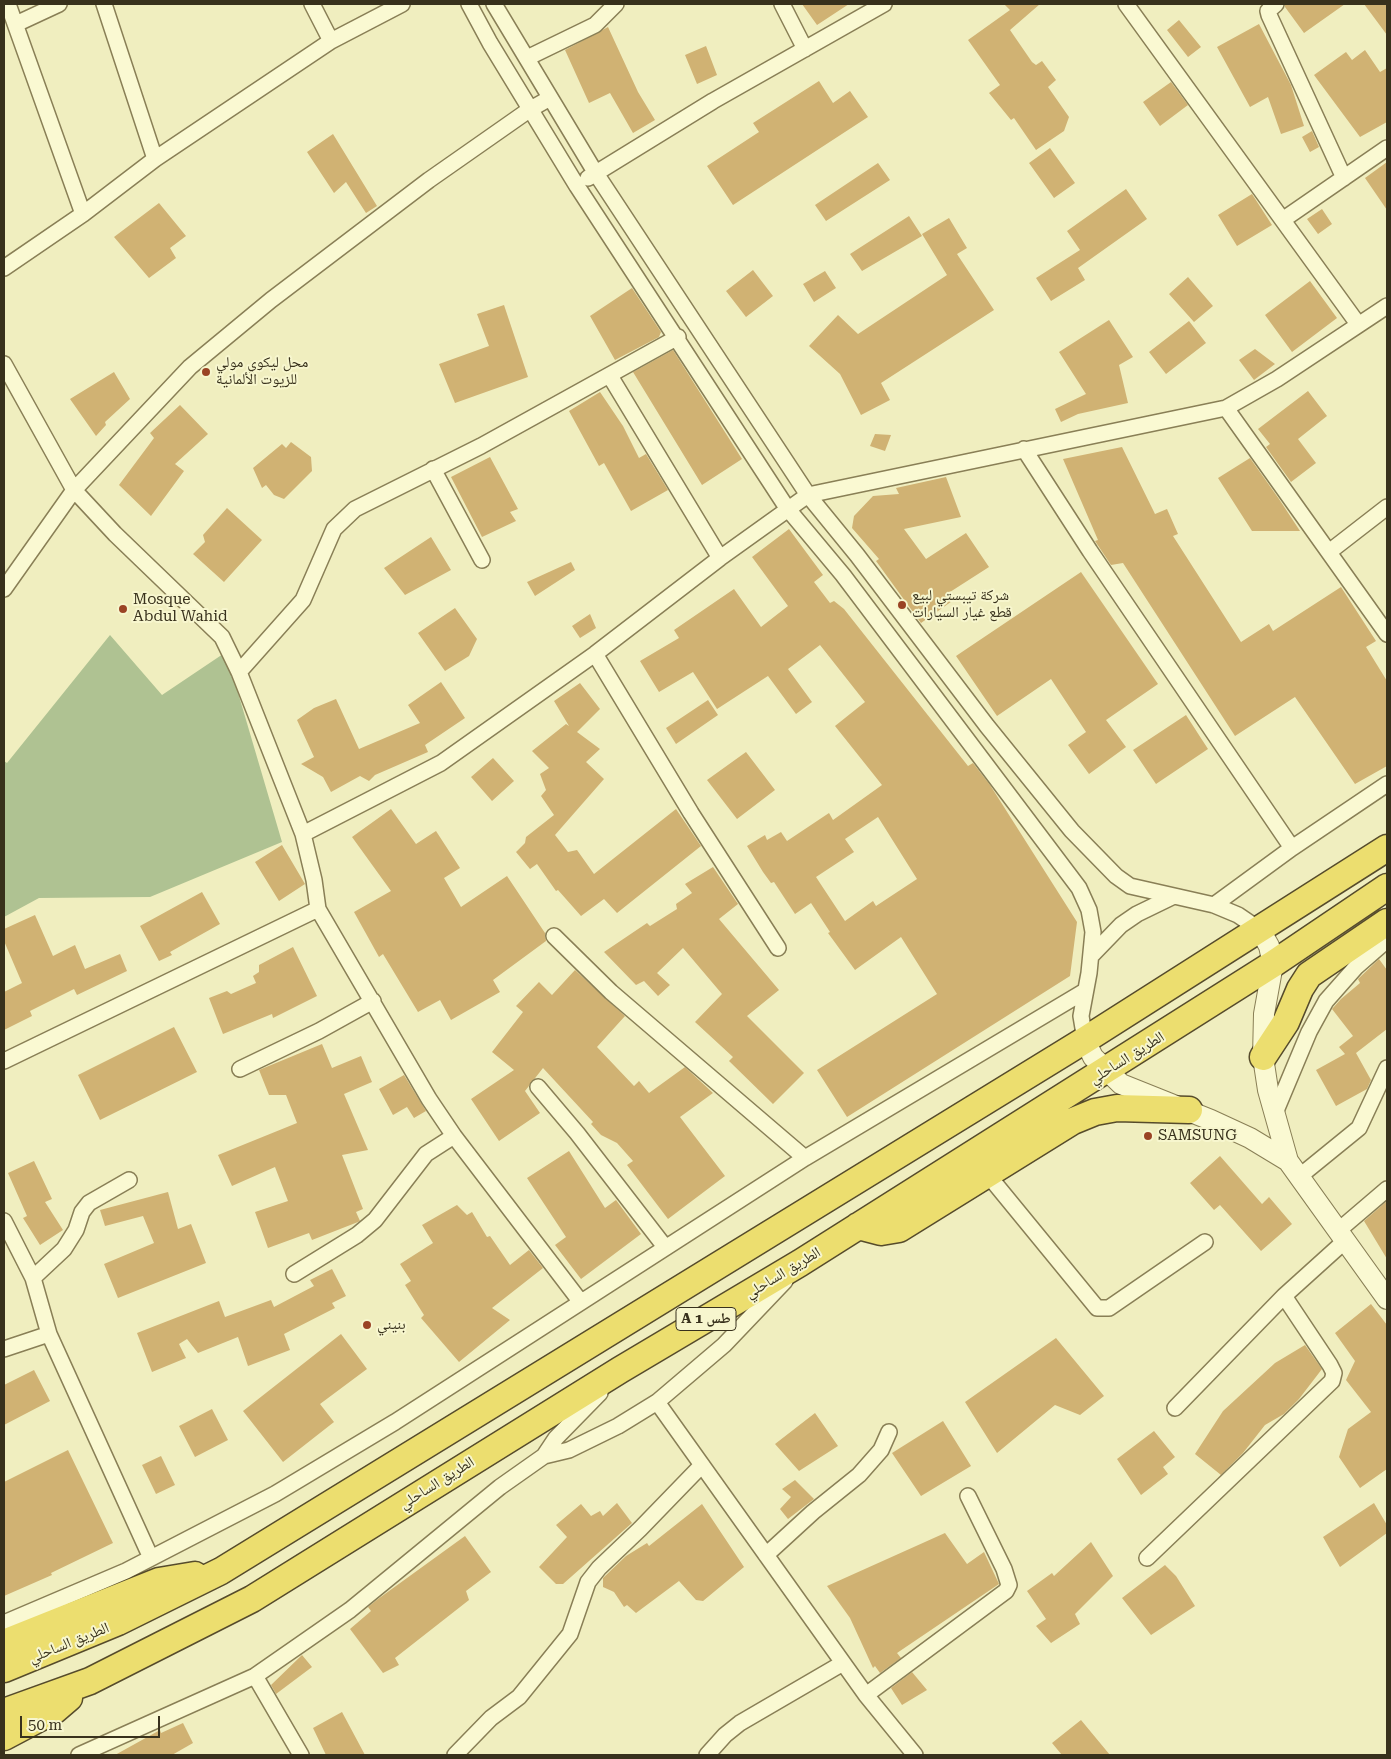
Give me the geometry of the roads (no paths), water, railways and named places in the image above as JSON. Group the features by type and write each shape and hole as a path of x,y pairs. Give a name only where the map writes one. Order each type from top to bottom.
{"highway":[{"name":"الطريق الساحلي","path":"4,1669 118,1622 221,1571 1085,1040 1387,848"},
{"name":"الطريق الساحلي","path":"4,1712 90,1681 252,1600 620,1370 800,1263 1106,1071 1273,964 1387,887"},
{"path":"1263,1057 1286,1022 1300,989 1309,975 1387,922"},
{"path":"858,1226 881,1232 899,1229 1073,1122 1094,1112 1117,1108 1189,1110"},
{"path":"4,1644 160,1581 221,1571"},
{"path":"4,1737 55,1710 90,1681"}],"street":[{"path":"8,4 83,214"},
{"path":"16,24 59,4"},
{"path":"312,4 331,41"},
{"path":"4,268 83,214 154,159 331,41 402,4"},
{"path":"469,4 529,110 787,508 843,575 1080,888 1089,910 1093,932 1081,1016 1085,1040 1093,1057 1121,1084 1189,1110 1250,1138 1294,1168"},
{"path":"494,4 595,172 808,495 857,555 987,726 1072,831 1130,886 1214,905 1238,915 1260,930 1269,946 1273,964 1264,1014 1263,1057 1275,1114 1294,1168 1387,1299"},
{"path":"527,58 595,25 616,4"},
{"path":"782,4 805,49"},
{"path":"577,186 595,172 884,4"},
{"path":"1126,4 1284,219 1358,324"},
{"path":"1276,4 1268,11 1269,15 1344,178"},
{"path":"109,6 154,159"},
{"path":"4,589 74,490 190,367 271,300 421,186 529,110 550,98"},
{"path":"1284,219 1387,148"},
{"path":"304,834 441,763 596,654 720,558 787,508 808,495 1226,408 1277,379 1387,306"},
{"path":"240,672 303,600 334,529 355,510 610,376 678,338"},
{"path":"4,364 74,490 115,534 222,636 240,672 304,834 318,909 429,1099 454,1136 580,1301"},
{"path":"610,376 720,558"},
{"path":"1226,408 1387,634"},
{"path":"1024,449 1090,551 1292,848"},
{"path":"433,469 482,560"},
{"path":"1328,552 1387,507"},
{"path":"596,654 691,814 778,948"},
{"path":"1214,905 1292,848 1387,784"},
{"path":"1091,956 1120,925 1137,914 1172,897"},
{"path":"4,1061 318,909"},
{"path":"554,936 611,992 805,1158"},
{"path":"1275,1114 1309,1032 1326,1001 1356,967 1387,940"},
{"path":"4,1623 126,1571 275,1494 386,1427 805,1158 1085,990"},
{"path":"240,1069 319,1031 373,1001"},
{"path":"1294,1168 1359,1128 1387,1068"},
{"path":"538,1087 577,1133 665,1247"},
{"path":"294,1274 357,1235 375,1220 426,1154 454,1136"},
{"path":"988,1175 1097,1308 1109,1308 1205,1242"},
{"path":"33,1278 64,1249 76,1230 82,1212 89,1203 128,1180"},
{"path":"1175,1408 1387,1189"},
{"path":"4,1221 33,1278 49,1334 151,1558"},
{"path":"79,1755 255,1676 350,1610 500,1487 544,1456 577,1446 658,1402 724,1345 800,1263"},
{"path":"1147,1558 1332,1381 1334,1373 1330,1365 1284,1296"},
{"path":"4,1350 49,1334"},
{"path":"544,1456 556,1438 620,1370"},
{"path":"658,1402 866,1695 914,1755"},
{"path":"766,1555 813,1512 859,1475 881,1450 889,1432"},
{"path":"455,1755 491,1718 519,1697 570,1634 588,1582 599,1568 702,1465"},
{"path":"866,1695 1006,1591 1009,1585 1004,1569 968,1496"},
{"path":"707,1755 725,1735 740,1723 843,1662"},
{"path":"255,1676 301,1755"}],"place":[{"name":"محل ليكوي مولي للزيوت الألمانية","path":"206,372"},
{"name":"شركة تيبستي لبيع قطع غيار السيارات","path":"902,605"},
{"name":"Mosque Abdul Wahid","path":"123,609"},
{"name":"SAMSUNG","path":"1148,1136"},
{"name":"بنيني","path":"367,1325"}]}
